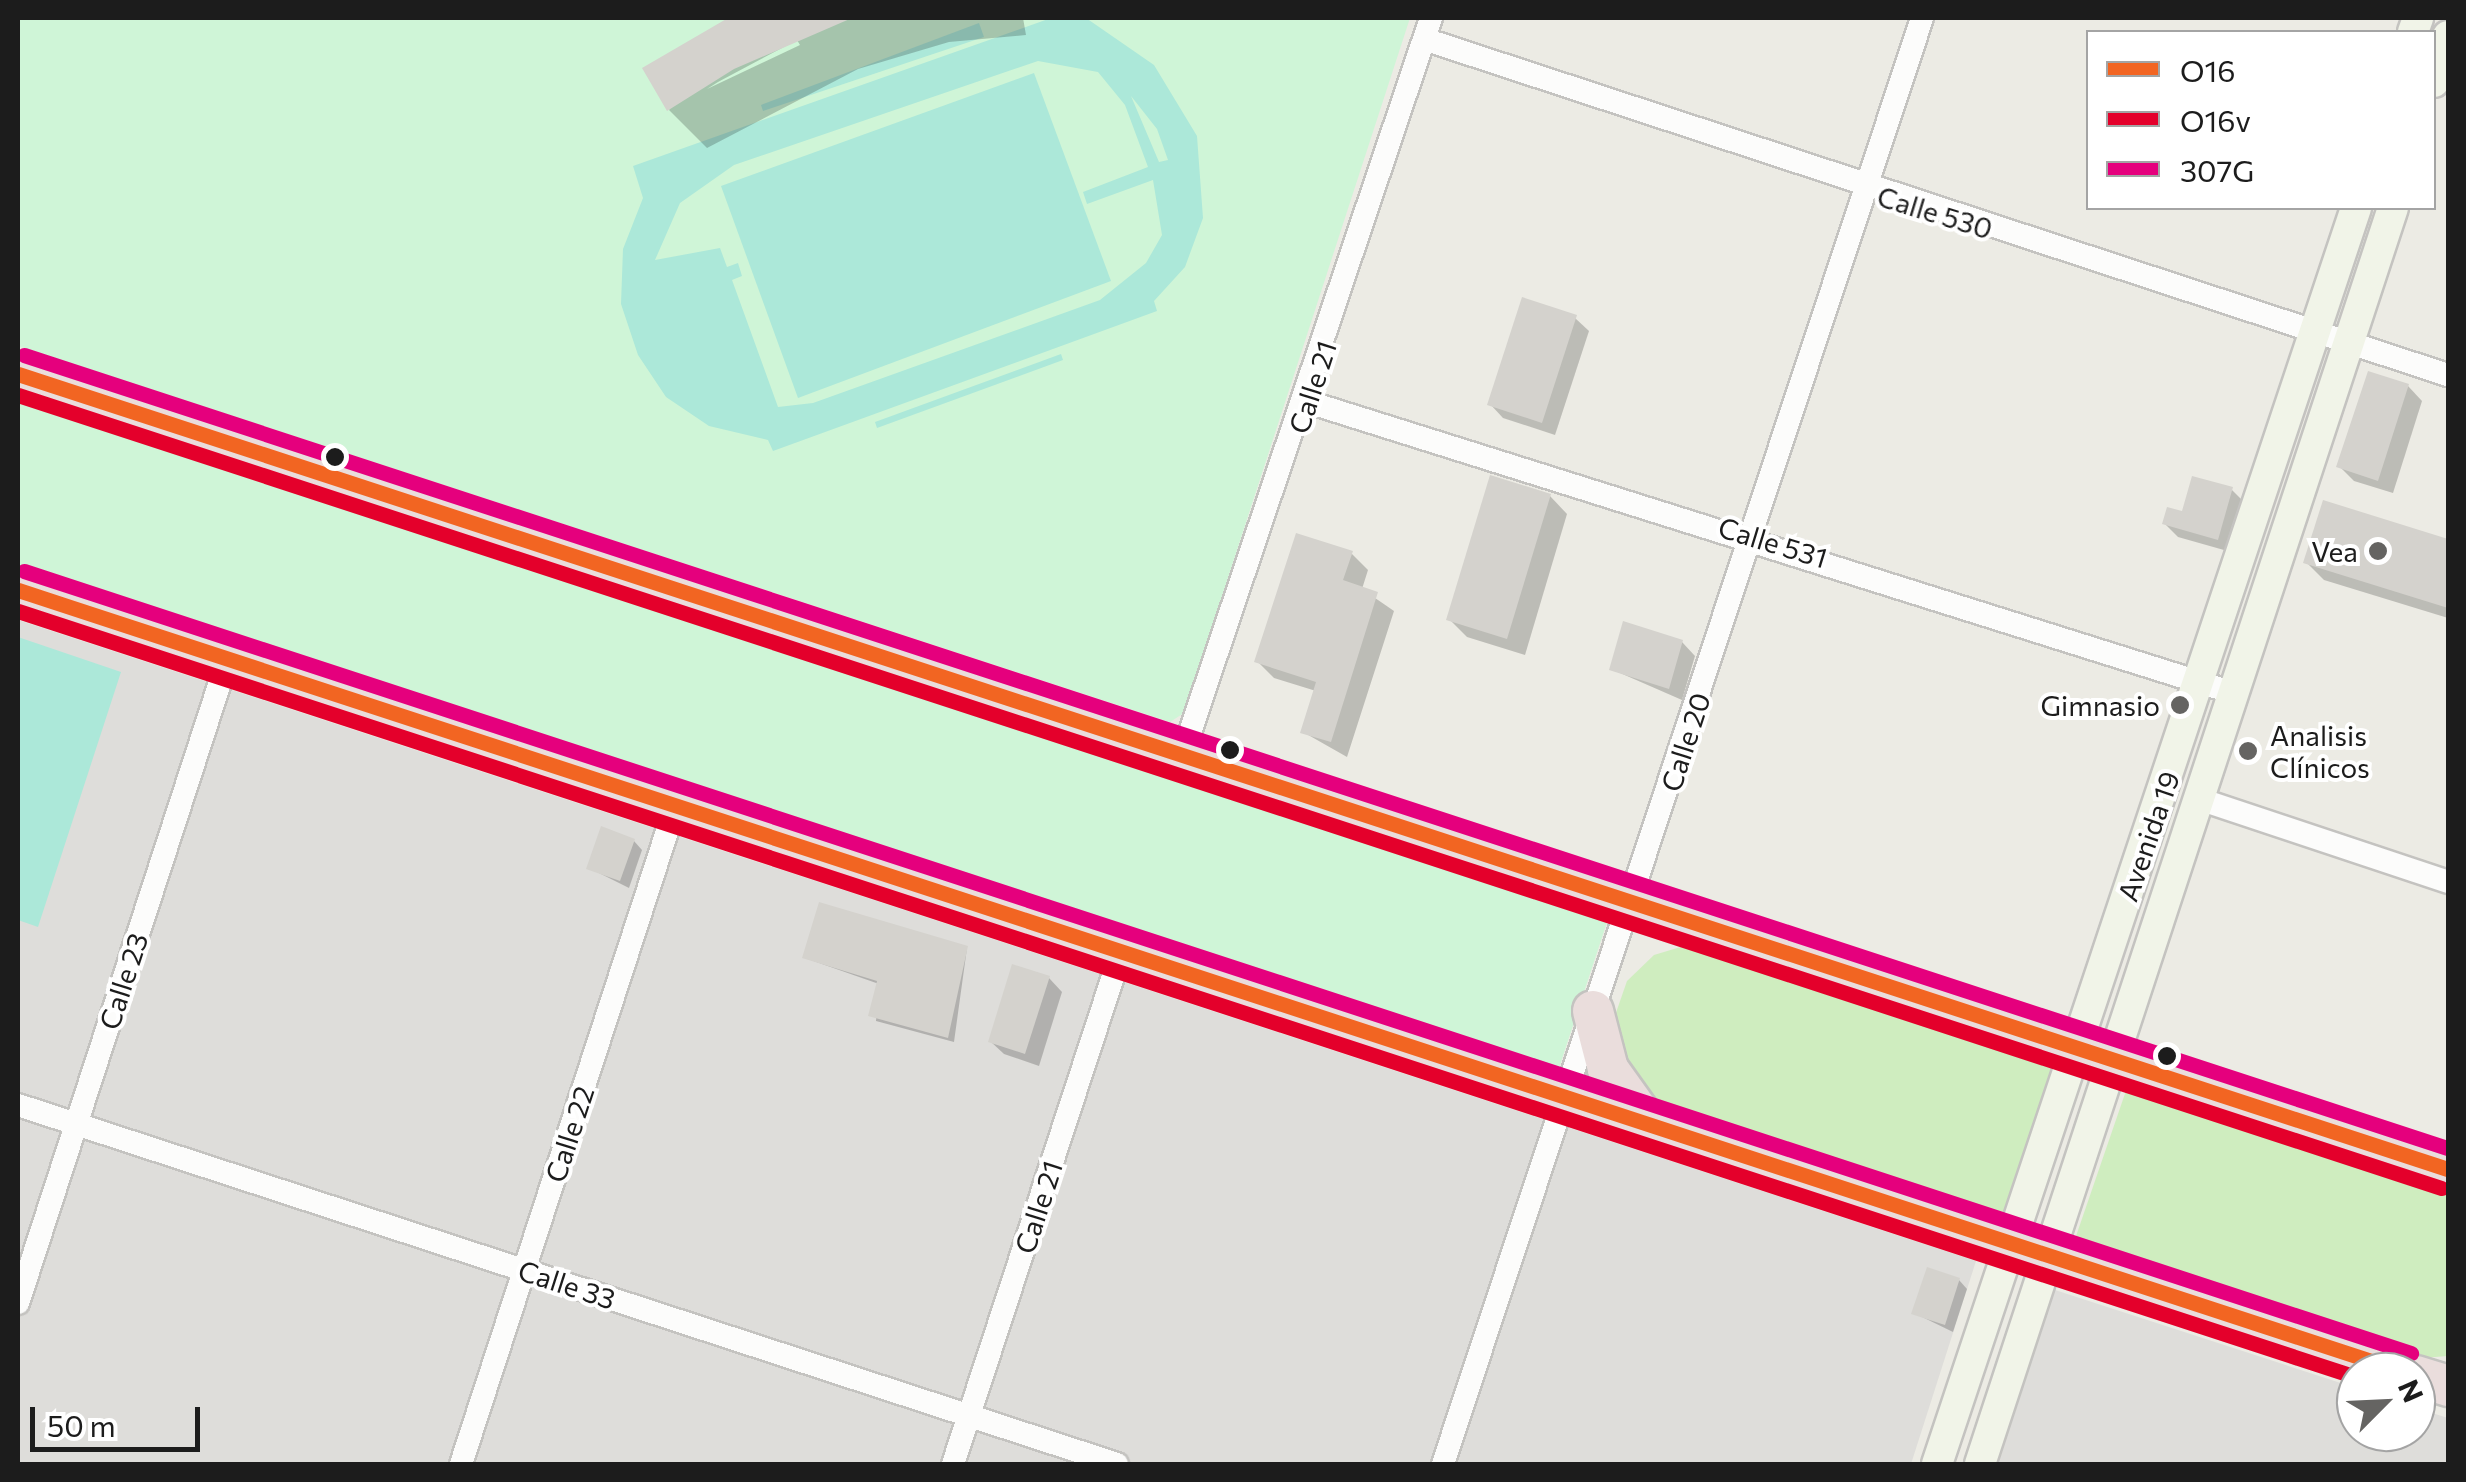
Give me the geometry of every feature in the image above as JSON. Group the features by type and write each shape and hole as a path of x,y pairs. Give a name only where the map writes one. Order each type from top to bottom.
{"highway":[{"path":"18,374 2448,1169"},
{"path":"18,590 2343,1352"},
{"path":"1593,1010 1608,1069 1648,1124"}],"main road":[{"path":"2436,75 2448,36"},
{"name":"Avenida 19","path":"1980,1464 2030,1249 2094,1053 2201,679 2355,210"},
{"name":"Avenida 19","path":"2094,1053 2202,800 2392,210"},
{"name":"Avenida 19","path":"1937,1464 2030,1249"}],"street":[{"name":"Calle 20","path":"1444,1464 1922,18"},
{"name":"Calle 530","path":"1427,28 1866,191 2350,340 2448,375"},
{"name":"Calle 21","path":"1183,753 1308,402 1427,28"},
{"name":"Calle 531","path":"1308,402 1754,535 2234,693"},
{"name":"Calle 23","path":"18,1303 228,658"},
{"path":"2202,800 2448,882"},
{"name":"Calle 22","path":"461,1464 676,804"},
{"name":"Calle 21","path":"953,1464 1122,949"},
{"name":"Calle 33","path":"18,1105 1117,1464"}],"shaded area":[{"path":"1051,18 1086,18 1154,65 1197,136 1203,218 1185,267 1154,301 1157,311 773,451 768,440 709,426 666,397 638,355 621,304 623,249 643,198 633,166","holes":["1038,61 1098,72 1125,105 1148,167 1083,192 1087,204 1153,180 1162,235 1146,263 1100,300 813,403 778,407 732,280 742,276 738,263 727,267 720,248 655,260 680,203 734,165","1131,96 1157,129 1168,160 1159,162"]},
{"path":"979,23 984,37 763,111 761,105"},
{"path":"1034,73 1111,281 798,398 721,186"},
{"path":"1061,354 1063,360 877,428 875,422"},
{"path":"18,620 1976,1261 1911,1464 18,1464"},
{"path":"18,637 121,672 38,927 18,920"},
{"path":"2055,1290 2336,1381 2336,1452 2436,1452 2436,1414 2448,1418 2448,1464 1998,1464"}],"green space":[{"path":"18,18 1410,18 1184,713 1170,722 18,346"},
{"path":"18,386 1612,907 1557,1074 18,572"},
{"path":"1707,939 2061,1057 2008,1223 1649,1104 1610,1030 1627,981 1654,955"},
{"path":"2130,1079 2448,1182 2448,1356 2403,1352 2083,1251 2074,1242"}],"building":[{"path":"728,18 852,18 734,69 667,111 642,68"},
{"path":"1522,297 1577,315 1542,423 1487,405"},
{"path":"2368,371 2409,384 2378,481 2336,467"},
{"path":"1490,475 1551,494 1507,639 1446,620"},
{"path":"2192,476 2233,487 2218,540 2162,524 2167,507 2182,511"},
{"name":"Vea","path":"2323,500 2448,539 2448,608 2303,563"},
{"path":"1296,533 1353,551 1343,580 1378,592 1331,742 1300,733 1316,682 1254,662"},
{"path":"1623,621 1683,640 1669,689 1609,670"},
{"path":"601,826 635,839 620,881 586,869"},
{"path":"819,902 968,946 948,1038 868,1016 877,981 802,958"},
{"path":"1012,964 1050,976 1025,1054 988,1042"},
{"path":"1927,1267 1960,1278 1945,1325 1911,1314"}],"transit line":[{"name":"307G","path":"24,355 2448,1148"},
{"name":"O16","path":"18,374 2448,1169"},
{"name":"O16v","path":"18,395 2442,1188"},
{"name":"307G","path":"24,571 2408,1352"},
{"name":"O16","path":"18,590 2344,1352"},
{"name":"O16v","path":"18,611 2336,1370"}],"place":[{"name":"Vea","path":"2378,551"},
{"name":"Gimnasio","path":"2180,705"},
{"name":"Analisis Clínicos","path":"2248,751"}]}
